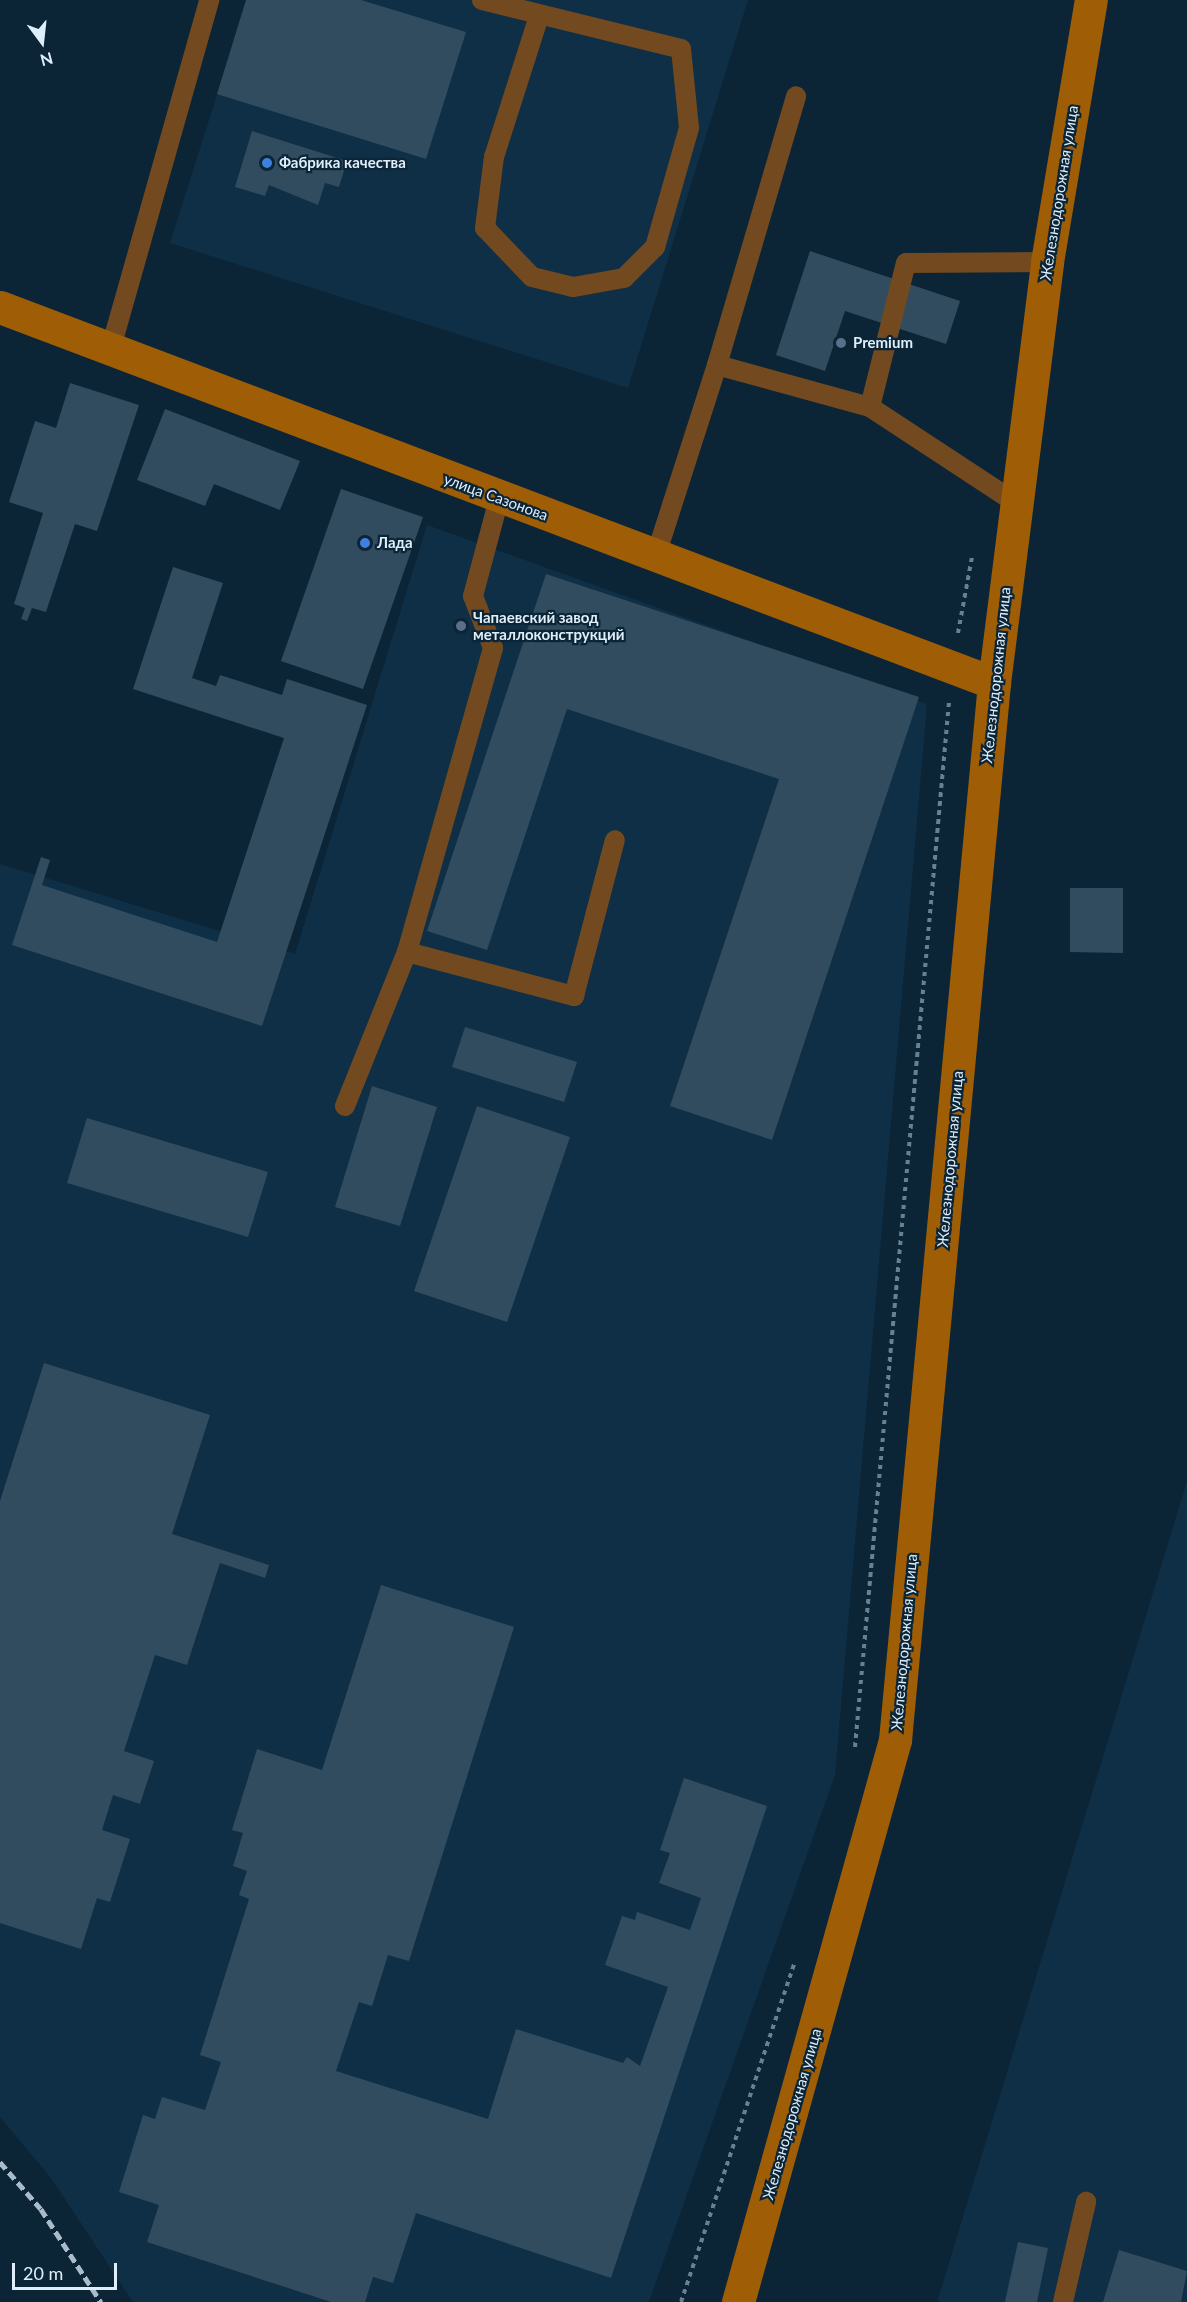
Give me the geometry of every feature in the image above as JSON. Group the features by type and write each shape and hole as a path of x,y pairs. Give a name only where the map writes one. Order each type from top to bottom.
{"main road":[{"name":"Железнодорожная улица","path":"738,2302 895,1740 994,683 1047,262 1090,0"},
{"name":"улица Сазонова","path":"0,307 499,499 656,555 994,683"}],"lane":[{"path":"111,351 209,0"},
{"path":"482,0 539,16 681,49 689,128 655,247 624,278 573,287 532,277 485,228 494,157 539,16"},
{"path":"656,555 717,365 796,96"},
{"path":"870,407 906,263 1047,262"},
{"path":"717,365 870,407 1016,503"},
{"path":"345,1106 407,952 493,648 473,596 499,499"},
{"path":"407,952 574,996 615,840"},
{"path":"1063,2302 1086,2202"}],"path":[{"path":"853,1758 951,667 973,553"},
{"path":"681,2302 796,1956"}],"shaded area":[{"path":"247,0 748,0 628,388 170,243"},
{"path":"427,525 927,704 835,1775 649,2302 133,2302 51,2178 0,2117 0,864 295,954"},
{"path":"1187,1481 1187,2302 940,2302 938,2299"}],"building":[{"path":"246,0 361,0 466,32 426,159 217,94"},
{"path":"252,131 347,161 339,187 325,183 318,205 269,185 265,196 235,187"},
{"path":"810,251 960,301 946,344 845,311 825,371 776,355"},
{"path":"70,383 139,405 97,531 75,524 46,612 32,608 27,621 21,619 25,608 14,604 43,513 9,502 35,421 56,428"},
{"path":"165,409 300,461 280,510 214,484 205,506 137,480"},
{"path":"341,489 423,517 363,689 281,661"},
{"path":"173,567 223,583 192,678 216,686 220,675 282,695 287,679 367,705 262,1026 12,945 41,857 50,860 42,885 217,942 284,738 133,689"},
{"path":"546,574 919,697 772,1140 670,1106 779,779 567,709 487,950 427,931"},
{"path":"1070,888 1123,888 1123,953 1070,952"},
{"path":"465,1027 577,1062 564,1102 452,1067"},
{"path":"372,1086 437,1107 400,1226 335,1207"},
{"path":"477,1106 570,1137 507,1322 414,1291"},
{"path":"87,1118 268,1172 248,1237 67,1183"},
{"path":"44,1363 210,1415 172,1534 269,1565 265,1578 220,1563 187,1665 155,1655 124,1751 154,1761 140,1804 113,1795 102,1830 130,1839 110,1902 97,1898 81,1949 0,1923 0,1501"},
{"path":"381,1585 514,1627 409,1961 388,1955 372,2006 359,2002 336,2071 488,2119 516,2029 623,2063 627,2057 640,2066 668,1987 605,1965 622,1916 635,1920 637,1912 690,1930 701,1898 659,1883 670,1853 660,1850 684,1778 767,1806 611,2278 416,2213 393,2283 373,2277 365,2302 331,2302 147,2242 159,2205 119,2192 143,2115 155,2119 162,2097 205,2110 221,2062 200,2055 249,1899 239,1895 247,1871 233,1866 243,1833 232,1830 257,1749 322,1770"},
{"path":"1018,2242 1048,2248 1037,2302 1005,2302"},
{"path":"1119,2250 1187,2271 1181,2302 1103,2302"}],"railway":[{"path":"0,2162 41,2209 101,2302"}],"place":[{"name":"Фабрика качества","path":"267,163"},
{"name":"Premium","path":"841,343"},
{"name":"Лада","path":"365,543"},
{"name":"Чапаевский завод металлоконструкций","path":"461,626"}]}
